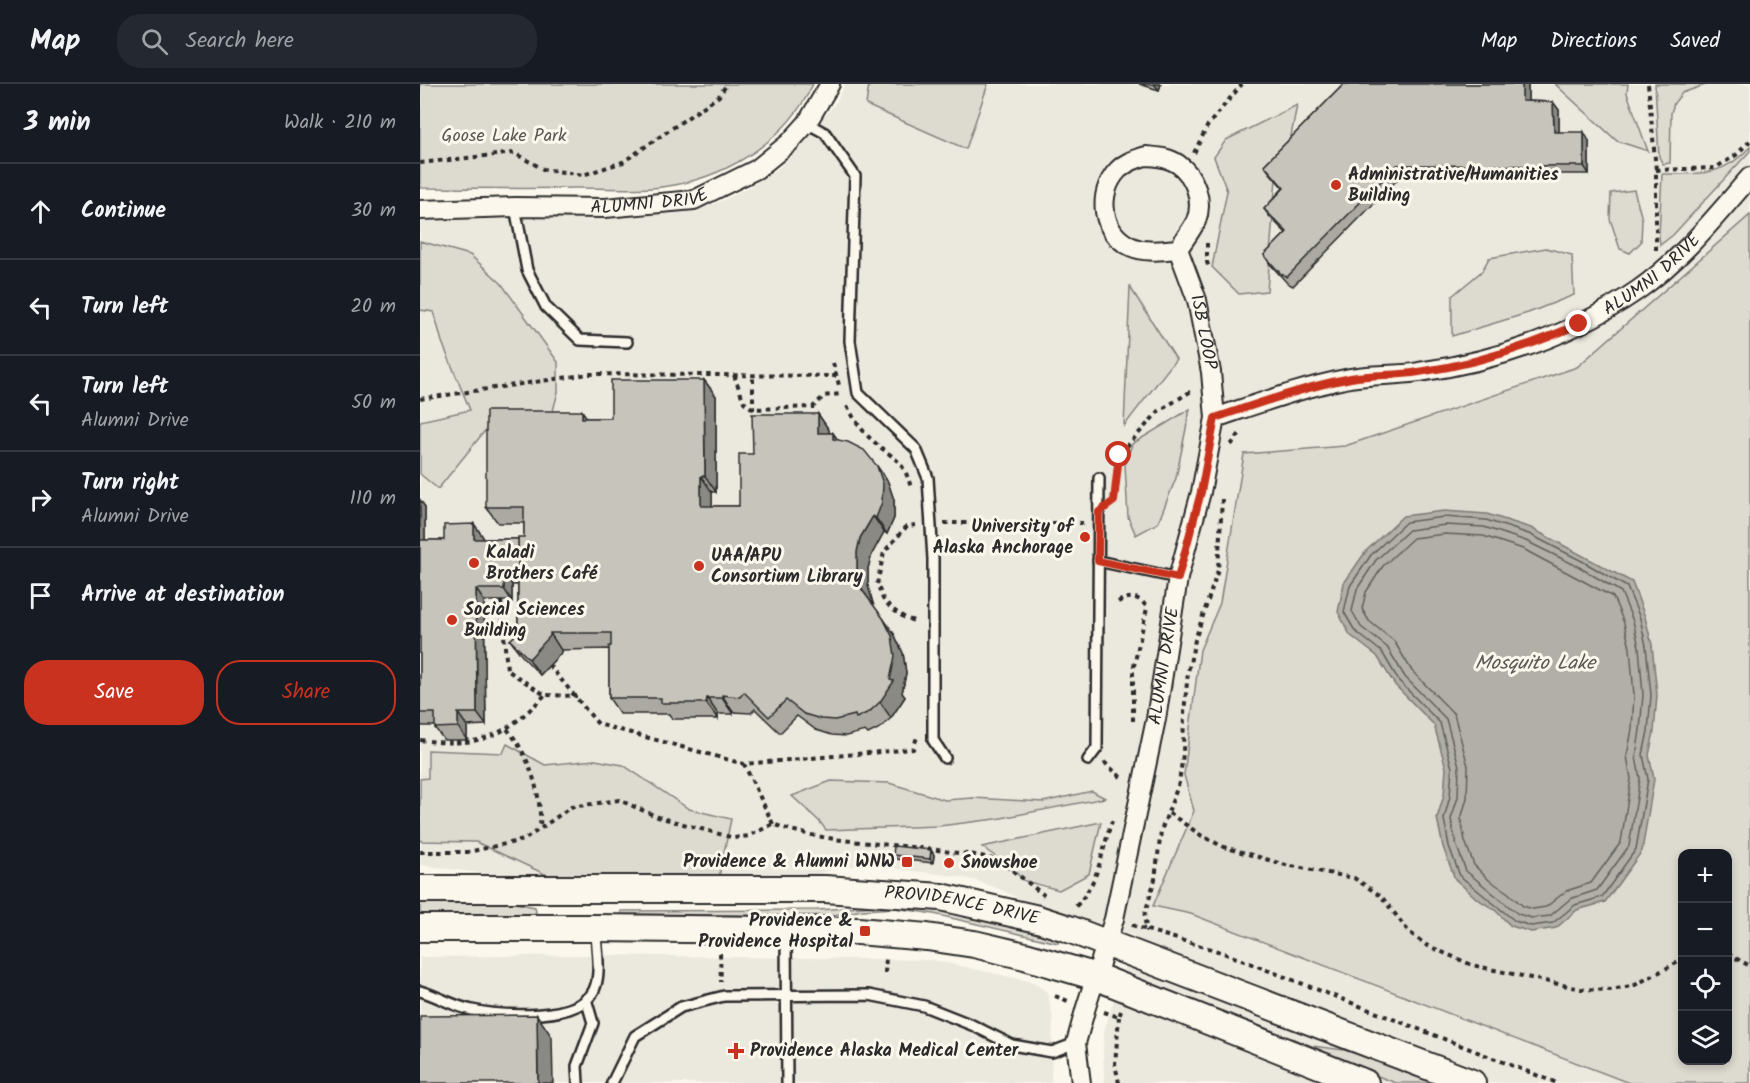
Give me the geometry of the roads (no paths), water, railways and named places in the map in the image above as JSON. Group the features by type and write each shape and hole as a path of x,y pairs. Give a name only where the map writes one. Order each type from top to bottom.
{"main road":[{"name":"PROVIDENCE DRIVE","path":"420,889 825,889 941,897 1038,919 1472,1083"},
{"name":"PROVIDENCE DRIVE","path":"420,928 858,931 974,944 1097,977 1365,1083"}],"street":[{"name":"ALUMNI DRIVE","path":"420,210 515,207 605,208 694,201 758,169 789,143 807,123 830,84"},
{"path":"1146,156 1162,157 1176,163 1188,173 1196,187 1199,204 1197,220 1178,249 1146,251 1131,247 1118,238 1109,226 1104,211 1104,196 1109,181 1131,160 1146,156"},
{"name":"ALUMNI DRIVE","path":"1076,1043 1114,919 1156,719 1178,578 1201,492 1215,418 1281,396 1352,378 1417,373 1484,360 1548,338 1579,324 1638,290 1674,261 1750,177"},
{"name":"ISB LOOP","path":"1178,249 1197,300 1211,372 1215,418"},
{"path":"1076,1043 1081,1083"}],"lane":[{"path":"807,123 825,133 855,176 850,341 858,393 916,449 928,478 932,524 933,740 945,758"},
{"path":"515,207 527,270 546,307 580,340 627,342"},
{"path":"1091,756 1097,748 1099,478"},
{"path":"1098,561 1178,578"},
{"path":"420,991 470,1010 500,1014 551,1014 580,1006 594,990 597,971 596,928"},
{"path":"786,929 787,1083"},
{"path":"612,1083 635,1036 681,1007 724,996 869,995 924,1006 972,1025 1012,1045 1052,1052 1076,1043"},
{"path":"578,1083 577,1066 593,1023 586,999"}],"water":[{"name":"Mosquito Lake","path":"1444,511 1487,514 1531,528 1632,582 1645,617 1652,645 1657,695 1654,732 1649,755 1654,779 1642,851 1605,902 1577,910 1556,928 1531,932 1511,926 1495,910 1476,898 1455,879 1443,847 1437,818 1444,795 1446,768 1434,725 1395,685 1377,656 1350,635 1338,612 1344,583 1366,551 1403,516"}],"place":[{"name":"Administrative/Humanities Building","path":"1336,185"},
{"name":"University of Alaska Anchorage","path":"1085,537"},
{"name":"Kaladi Brothers Café","path":"474,563"},
{"name":"UAA/APU Consortium Library","path":"699,566"},
{"name":"Social Sciences Building","path":"452,620"},
{"name":"Providence & Alumni WNW","path":"907,862"},
{"name":"Snowshoe","path":"949,863"},
{"name":"Providence & Providence Hospital","path":"865,931"},
{"name":"Providence Alaska Medical Center","path":"736,1051"}],"park label":[{"name":"Goose Lake Park","path":"504,136"}]}
